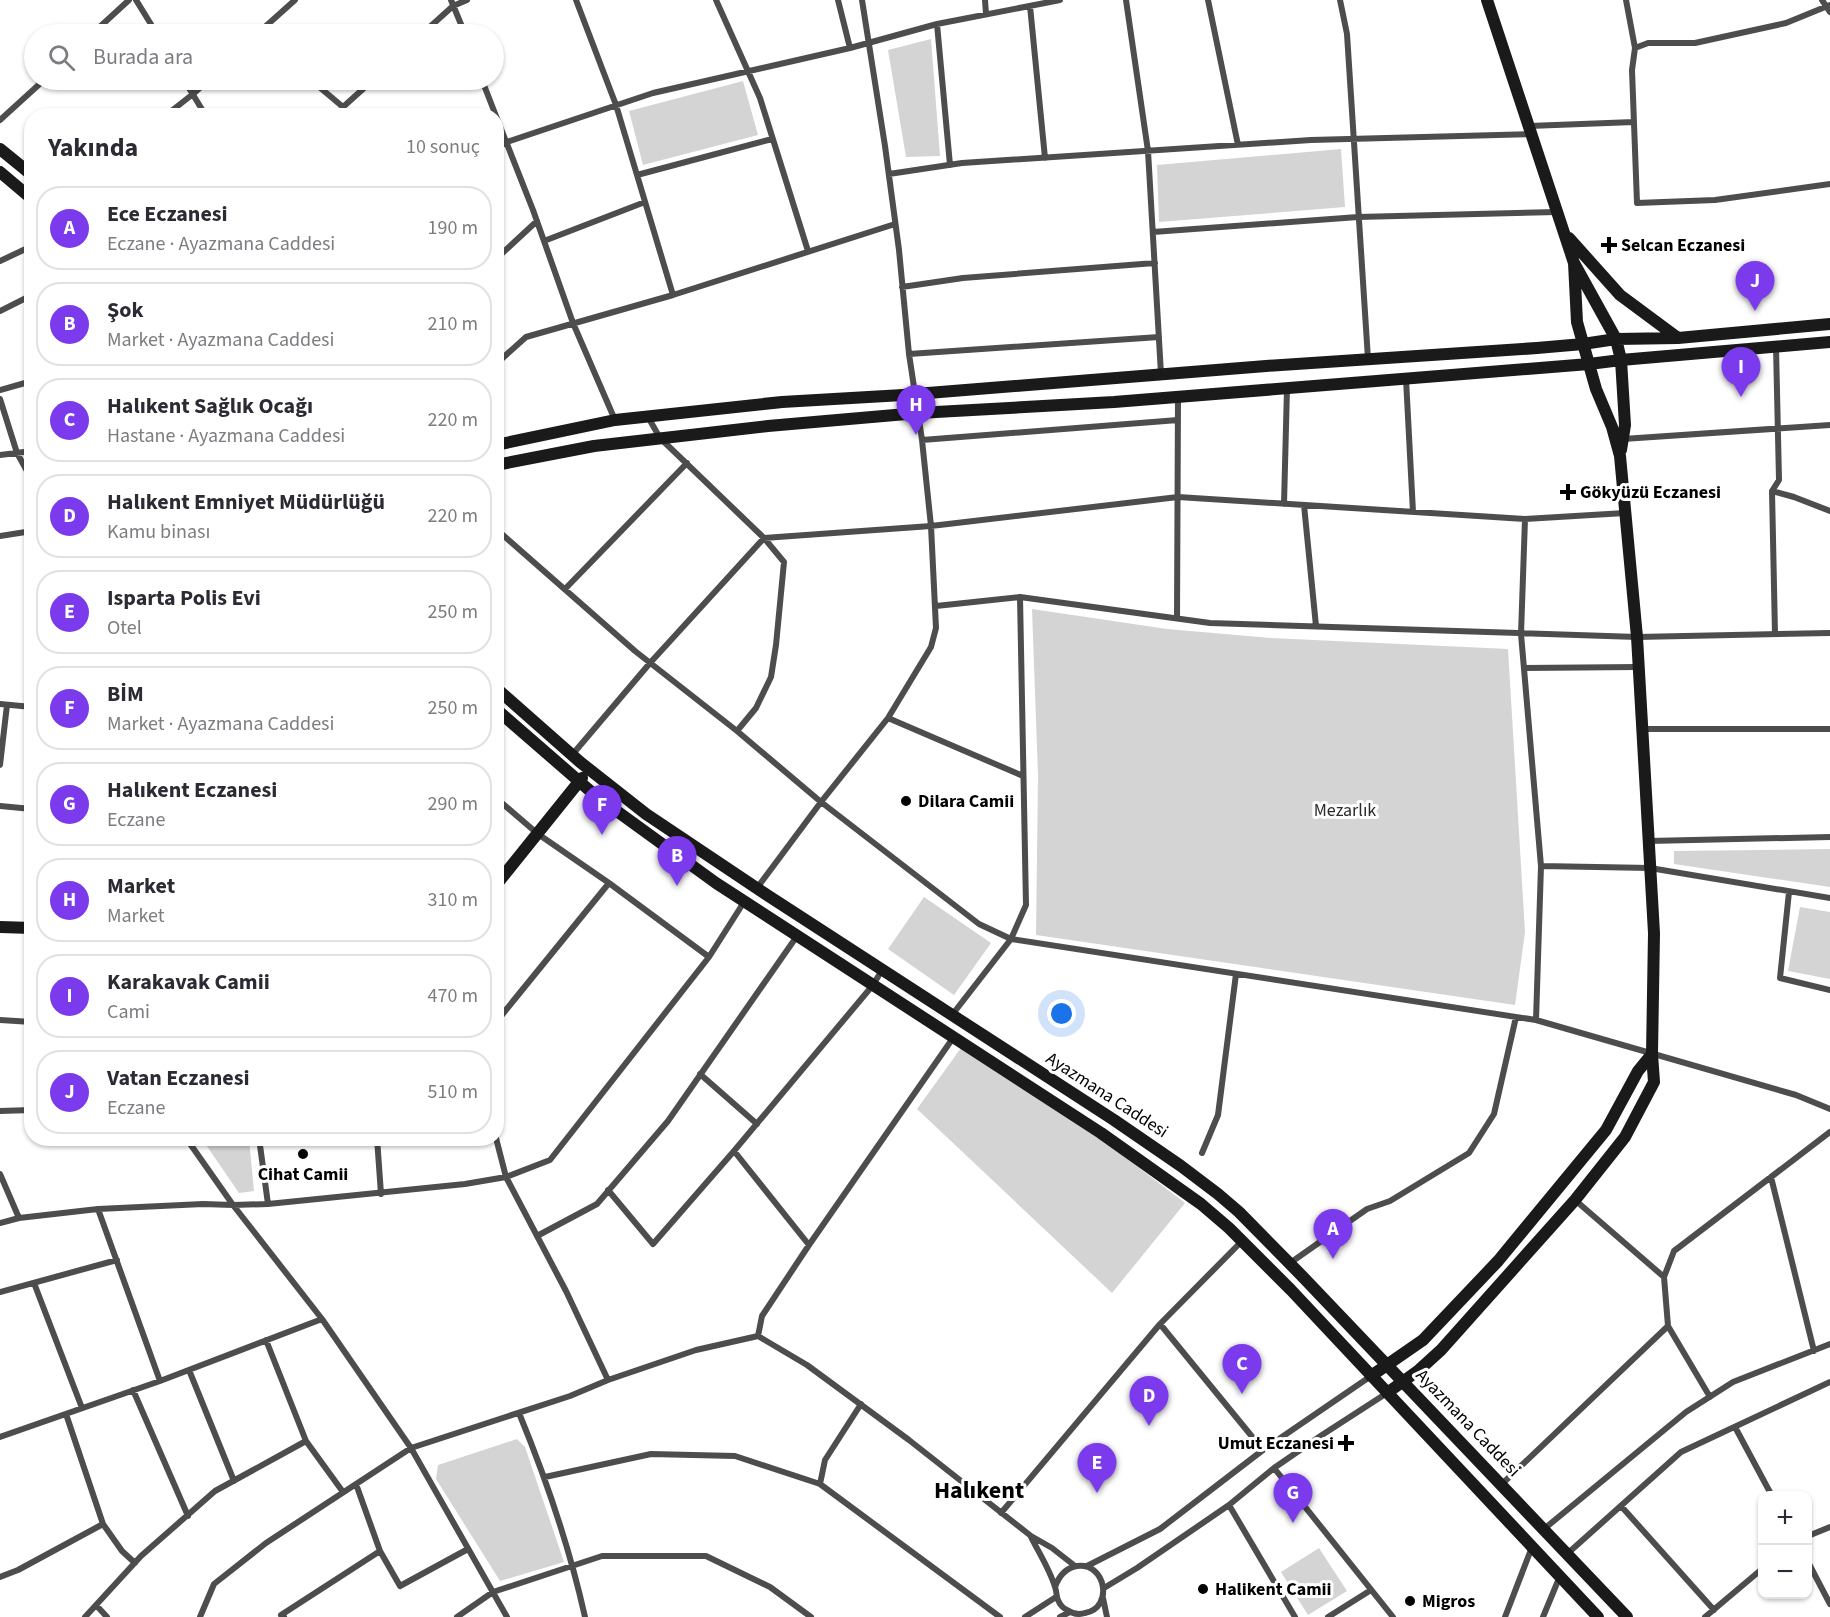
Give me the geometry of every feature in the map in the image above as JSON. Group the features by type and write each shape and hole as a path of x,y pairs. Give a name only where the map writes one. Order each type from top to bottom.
{"street":[{"path":"103,24 129,0"},
{"path":"136,0 151,24"},
{"path":"281,0 287,7"},
{"path":"269,24 295,0"},
{"path":"432,24 452,3 467,0"},
{"path":"576,0 616,105 673,295"},
{"path":"716,0 760,98 808,251"},
{"path":"838,0 850,48"},
{"path":"757,888 888,718 931,647 936,628 931,526 922,440 909,354 896,224 862,0"},
{"path":"985,0 986,14"},
{"path":"504,144 653,93 850,48 937,24 1060,0"},
{"path":"1126,0 1148,152 1161,374"},
{"path":"1208,0 1238,145"},
{"path":"1341,0 1347,34 1368,359"},
{"path":"1487,0 1574,263 1616,339 1621,360 1625,425 1620,456"},
{"path":"1626,0 1635,48 1632,70 1637,203 1715,200 1830,184"},
{"path":"452,3 461,24"},
{"path":"1030,6 1045,158"},
{"path":"1635,48 1648,43 1695,43 1786,23 1827,6"},
{"path":"937,24 950,165"},
{"path":"0,120 33,90"},
{"path":"190,90 201,108"},
{"path":"175,108 198,90"},
{"path":"323,90 343,107 362,90"},
{"path":"486,90 493,108"},
{"path":"889,174 950,165 1045,158 1634,122"},
{"path":"504,135 573,323 615,420"},
{"path":"637,175 772,139"},
{"path":"0,149 24,168"},
{"path":"0,172 24,192"},
{"path":"544,242 645,202"},
{"path":"1153,232 1358,217 1558,212"},
{"path":"504,252 537,221"},
{"path":"504,357 526,337 673,295 896,224"},
{"path":"1565,234 1620,295 1678,338"},
{"path":"0,261 24,250"},
{"path":"902,287 963,278 1155,263"},
{"path":"1104,1588 1229,1505 1274,1468 1322,1435 1404,1382 1441,1350 1575,1200 1625,1137 1654,1082 1652,1054 1654,933 1637,637 1626,513 1620,456 1612,427 1596,389 1577,322 1574,263"},
{"path":"0,311 24,299"},
{"path":"504,443 615,420 782,402 1583,344 1616,339 1678,338 1830,324"},
{"path":"909,354 1159,337"},
{"path":"504,463 594,446 768,426 918,413 1114,402 1406,379 1830,342"},
{"path":"1775,634 1772,491 1779,480 1776,347"},
{"path":"1406,379 1413,512"},
{"path":"0,390 24,383"},
{"path":"1284,504 1287,387"},
{"path":"1177,618 1178,397"},
{"path":"0,399 17,453 24,466"},
{"path":"647,416 660,438 764,538 784,562 771,677 756,708 737,731"},
{"path":"922,440 1178,420"},
{"path":"1623,440 1830,425"},
{"path":"0,454 24,452"},
{"path":"566,588 687,463"},
{"path":"1772,491 1830,511"},
{"path":"562,767 650,663 764,538 931,526 1178,497 1525,519 1626,513"},
{"path":"1304,505 1316,626"},
{"path":"1525,519 1521,634 1541,866 1536,1020"},
{"path":"0,536 24,532"},
{"path":"504,536 650,663 737,731 821,802 979,924 1011,939 1536,1020 1796,1095 1830,1109"},
{"path":"936,606 1020,597 1210,622 1637,637 1830,633"},
{"path":"952,1015 1011,939 1026,905 1020,597"},
{"path":"1524,668 1638,667"},
{"name":"Ayazmana Caddesi","path":"504,695 589,770 646,814 1181,1166 1239,1212 1627,1617"},
{"path":"0,765 4,704 24,706"},
{"name":"Ayazmana Caddesi","path":"504,717 579,782 629,821 744,902 1101,1133 1201,1204 1291,1290 1598,1617"},
{"path":"888,718 1023,776"},
{"path":"1642,729 1830,729"},
{"path":"504,876 589,770"},
{"path":"504,805 538,834 709,957"},
{"path":"0,806 24,808"},
{"path":"1649,841 1830,837"},
{"path":"1541,866 1650,868 1830,898"},
{"path":"504,1013 609,883"},
{"path":"1789,892 1780,978 1830,990"},
{"path":"0,1222 98,1209 203,1204 268,1204 381,1194 506,1177 550,1160 709,957 744,902"},
{"path":"0,927 24,928"},
{"path":"537,1236 597,1204 668,1121 797,936"},
{"path":"608,1190 653,1244 873,986 882,969"},
{"path":"1202,1153 1218,1115 1236,974"},
{"path":"1290,1263 1367,1209 1390,1201 1469,1153 1494,1114 1516,1017"},
{"path":"0,1020 24,1022"},
{"path":"974,1051 984,1036"},
{"path":"758,1336 762,1316 953,1038"},
{"path":"1055,1587 1066,1570 1075,1566 1088,1566 1160,1529 1263,1450 1423,1340 1498,1261 1606,1130 1638,1071 1652,1054"},
{"path":"700,1074 757,1124"},
{"path":"0,1111 24,1110"},
{"path":"1710,1397 1668,1326 1664,1277 1674,1251 1830,1132"},
{"path":"192,1146 233,1205 322,1319 411,1448 507,1617"},
{"path":"260,1146 268,1204"},
{"path":"377,1146 381,1194"},
{"path":"498,1146 506,1177 566,1291 608,1380"},
{"path":"734,1151 809,1245"},
{"path":"0,1174 19,1218"},
{"path":"1771,1177 1814,1351"},
{"path":"1575,1200 1664,1277"},
{"path":"98,1209 160,1381"},
{"path":"1001,1513 1160,1324 1242,1241"},
{"path":"0,1292 117,1260"},
{"path":"34,1283 82,1408"},
{"path":"0,1437 160,1381 322,1319"},
{"path":"1160,1324 1263,1450"},
{"path":"1502,1484 1668,1326"},
{"path":"200,1617 214,1584 266,1543 411,1448 570,1396 608,1380 696,1350 758,1336 807,1365 861,1404 1031,1536 1052,1548 1075,1566"},
{"path":"266,1340 306,1441 343,1492"},
{"path":"1544,1529 1686,1412 1733,1382 1830,1344"},
{"path":"189,1370 234,1481"},
{"path":"1567,1554 1682,1452 1830,1382"},
{"path":"133,1390 188,1516"},
{"path":"820,1484 825,1460 861,1404"},
{"path":"519,1413 545,1477 573,1564 585,1617"},
{"path":"66,1414 103,1524 122,1551 135,1563"},
{"path":"1735,1427 1769,1491"},
{"path":"85,1617 135,1563 215,1491 306,1441"},
{"path":"545,1477 651,1454 735,1456 820,1484 1000,1617"},
{"path":"1274,1468 1393,1617"},
{"path":"356,1484 380,1551 400,1586 468,1549"},
{"path":"1229,1505 1294,1617"},
{"path":"1621,1506 1714,1610"},
{"path":"0,1577 18,1570 103,1524"},
{"path":"1812,1534 1830,1527"},
{"path":"1031,1536 1055,1587 1056,1597 1061,1606 1081,1616 1098,1607 1103,1598"},
{"path":"1505,1617 1532,1547"},
{"path":"284,1617 281,1615 380,1551"},
{"path":"457,1617 493,1592 602,1556 706,1556 770,1587 811,1617"},
{"path":"1088,1566 1095,1570 1101,1578 1107,1617"},
{"path":"1812,1570 1830,1604"},
{"path":"1705,1617 1758,1572"},
{"path":"1543,1617 1560,1576"},
{"path":"1328,1617 1371,1590"},
{"path":"1025,1617 1056,1597"},
{"path":"96,1605 107,1617"},
{"path":"1060,1617 1070,1612"}],"green space":[{"path":"931,39 940,156 906,157 888,50"},
{"path":"743,81 758,135 643,165 629,111"},
{"path":"1341,149 1345,207 1159,222 1157,165"},
{"name":"Mezarlık","path":"1032,609 1167,629 1271,638 1508,649 1525,932 1515,1005 1036,935 1038,775"},
{"path":"1830,849 1830,887 1674,864 1674,851"},
{"path":"924,897 991,943 954,995 888,949"},
{"path":"1800,907 1830,912 1830,979 1788,971"},
{"path":"961,1048 1092,1132 1185,1203 1112,1293 917,1109"},
{"path":"207,1146 250,1146 254,1191 239,1193"},
{"path":"517,1439 525,1447 564,1562 500,1581 436,1479 438,1465"},
{"path":"1319,1548 1347,1591 1308,1615 1281,1572"}],"place":[{"name":"Selcan Eczanesi","path":"1609,245"},
{"name":"Vatan Eczanesi","path":"1755,311"},
{"name":"Karakavak Camii","path":"1741,397"},
{"name":"Market","path":"916,435"},
{"name":"Gökyüzü Eczanesi","path":"1568,492"},
{"name":"Dilara Camii","path":"906,801"},
{"name":"BİM","path":"602,835"},
{"name":"Şok","path":"677,886"},
{"name":"Cihat Camii","path":"303,1154"},
{"name":"Ece Eczanesi","path":"1333,1259"},
{"name":"Halıkent Sağlık Ocağı","path":"1242,1394"},
{"name":"Halıkent Emniyet Müdürlüğü","path":"1149,1426"},
{"name":"Umut Eczanesi","path":"1346,1443"},
{"name":"Isparta Polis Evi","path":"1097,1493"},
{"name":"Halıkent Eczanesi","path":"1293,1523"},
{"name":"Halikent Camii","path":"1203,1589"},
{"name":"Migros","path":"1410,1601"}],"district":[{"name":"Halıkent","path":"979,1490"}]}
